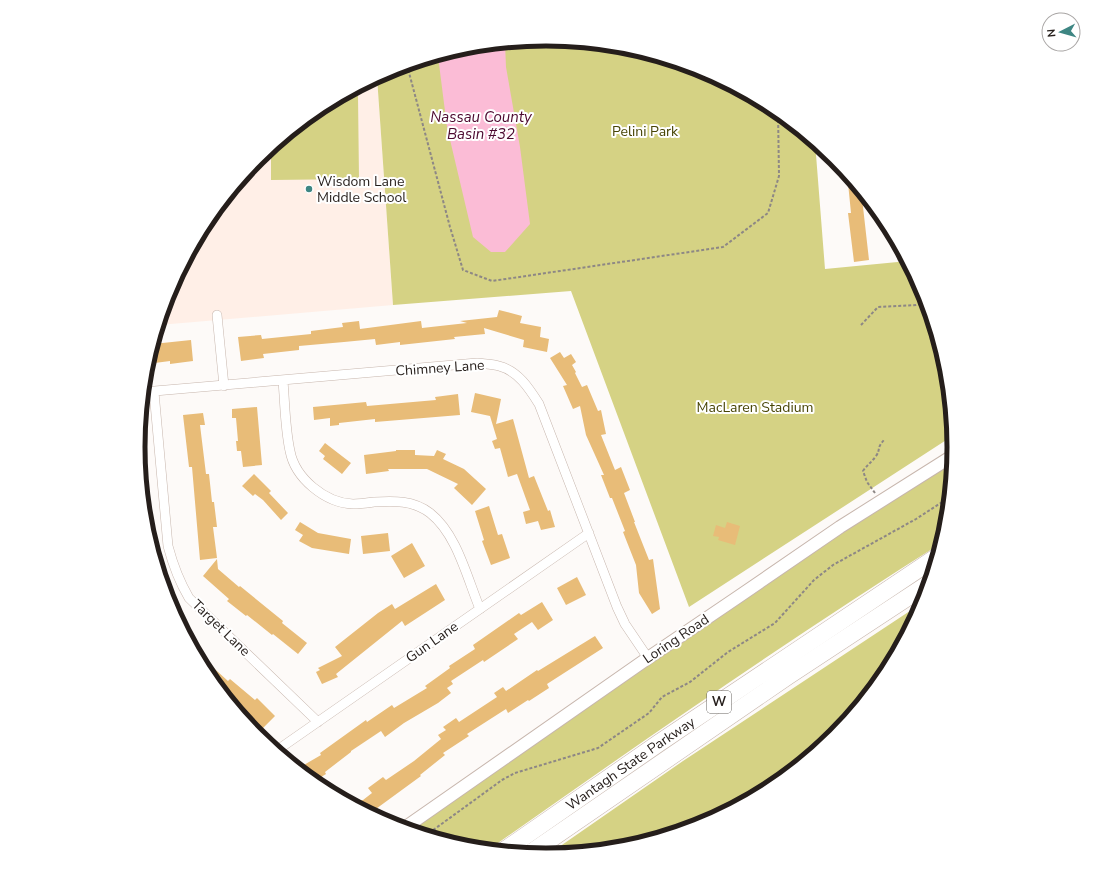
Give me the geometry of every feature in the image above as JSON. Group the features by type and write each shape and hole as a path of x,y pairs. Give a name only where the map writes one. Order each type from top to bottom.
{"highway":[{"name":"Wantagh State Parkway","path":"509,847 672,734 931,560"},
{"name":"Wantagh State Parkway","path":"537,849 788,676 923,587"}],"street":[{"path":"217,315 224,386"},
{"name":"Chimney Lane","path":"149,392 477,363 499,366 510,370 526,383 540,404 619,611 625,624 648,658"},
{"path":"283,381 290,452 295,466 306,481 315,490 337,500 352,504 398,501 415,505 429,512 443,525 452,539 480,609"},
{"name":"Target Lane","path":"154,392 168,546 180,584 189,598 318,722"},
{"name":"Loring Road","path":"409,825 648,658 840,527 948,459"},
{"name":"Gun Lane","path":"281,748 589,532"}],"path":[{"path":"409,70 450,227 463,270 492,281 723,247 768,213 779,176 778,120"},
{"path":"861,325 878,307 921,304"},
{"path":"881,501 867,482 863,471 867,464 878,454 879,445 885,439"},
{"path":"431,832 502,780 515,773 598,748 649,713 662,697 690,682 728,652 775,623 814,580 833,565 916,519 945,500"}],"shaded area":[{"name":"Wisdom Lane Middle School","path":"377,83 393,305 164,325 186,270 199,247 228,203 245,183 282,146 302,129 346,100"}],"green space":[{"path":"546,46 573,47 599,49 650,60 676,67 724,87 770,114 791,129 816,150 825,269 902,262 927,318 934,344 945,395 948,439 689,607 571,291 393,305 377,83 417,67 494,49"},
{"path":"353,96 358,96 359,179 271,180 271,156 302,129"},
{"path":"947,467 945,500 935,547 713,693 494,846 443,835 413,826 841,532"},
{"path":"914,608 907,625 894,648 865,692 830,731 811,749 770,781 724,808 676,828 599,846 557,849 683,761"}],"water":[{"name":"Nassau County Basin #32","path":"505,48 506,67 520,147 530,224 505,252 491,252 473,237 447,127 439,61 468,54"}],"building":[{"path":"848,183 862,200 869,260 854,262 848,213 851,213"},
{"path":"499,310 522,316 520,323 541,327 540,337 549,339 547,352 523,347 524,340 484,328 485,334 400,345 400,342 376,345 375,339 299,346 299,350 263,354 264,358 241,361 238,337 261,335 262,339 311,334 311,331 343,327 342,323 359,321 360,329 421,321 422,328 467,323 460,321 497,317"},
{"path":"191,340 193,361 170,364 170,361 154,363 159,343"},
{"path":"560,352 564,358 571,354 576,362 572,365 582,387 587,385 598,411 601,410 606,434 601,435 615,470 621,467 630,490 624,493 649,560 653,559 660,609 652,614 639,593 636,565 623,532 625,531 601,475 604,475 586,435 580,406 573,409 563,386 567,385 550,358"},
{"path":"475,393 501,399 496,424 513,419 529,478 534,476 548,511 550,510 555,527 541,530 538,521 526,524 523,512 530,510 517,474 508,477 500,448 495,449 492,441 497,439 490,416 471,412"},
{"path":"458,394 460,415 375,422 375,419 339,423 339,425 330,426 330,418 314,420 313,407 366,402 367,406 436,400 435,397"},
{"path":"257,407 262,465 243,467 241,451 237,451 236,441 238,441 236,418 232,418 232,409"},
{"path":"203,413 205,425 200,425 206,474 209,474 212,502 214,502 217,527 213,527 217,558 200,560 192,467 189,467 183,415"},
{"path":"325,443 351,463 342,474 323,459 325,456 319,451"},
{"path":"396,450 415,450 415,455 434,456 437,450 446,454 443,459 464,469 486,489 472,505 454,488 458,484 427,469 388,469 389,471 366,474 364,455"},
{"path":"254,474 271,491 269,493 288,513 281,520 263,500 255,494 253,496 242,486"},
{"path":"489,506 498,535 502,534 510,558 491,565 482,541 484,540 475,511"},
{"path":"300,522 318,533 351,539 349,554 312,548 299,541 303,535 295,530"},
{"path":"727,522 740,526 735,545 718,540 719,537 713,536 716,525 725,528"},
{"path":"388,533 390,551 363,554 361,536"},
{"path":"412,543 425,566 404,578 391,556"},
{"path":"217,559 218,569 283,621 282,623 307,643 298,654 227,601 229,599 203,576"},
{"path":"577,577 586,595 566,605 557,588"},
{"path":"436,584 445,600 405,626 402,621 336,674 338,677 322,684 316,672 320,670 318,668 342,656 335,647 378,613 392,604 395,609"},
{"path":"542,602 553,620 538,630 532,622 514,634 518,639 484,662 483,660 451,681 453,684 447,688 451,693 438,703 404,723 385,737 381,731 351,751 325,772 326,774 319,778 302,766 321,755 320,753 366,720 367,722 392,705 394,708 427,688 425,686 450,668 449,666 475,649 473,645 519,613 521,615"},
{"path":"595,636 603,648 547,684 549,688 529,701 528,700 508,713 506,709 467,734 469,736 443,753 445,755 420,775 421,776 374,810 358,802 363,800 372,793 368,788 383,777 386,780 414,761 441,739 438,735 446,730 443,727 456,718 459,722 497,697 494,693 503,687 506,691 537,670 538,671"},
{"path":"208,663 228,681 230,679 255,700 257,698 275,716 262,729 228,692"}],"place":[{"name":"Wisdom Lane Middle School","path":"309,189"}],"park label":[{"name":"Pelini Park","path":"645,131"},
{"name":"MacLaren Stadium","path":"755,407"}]}
